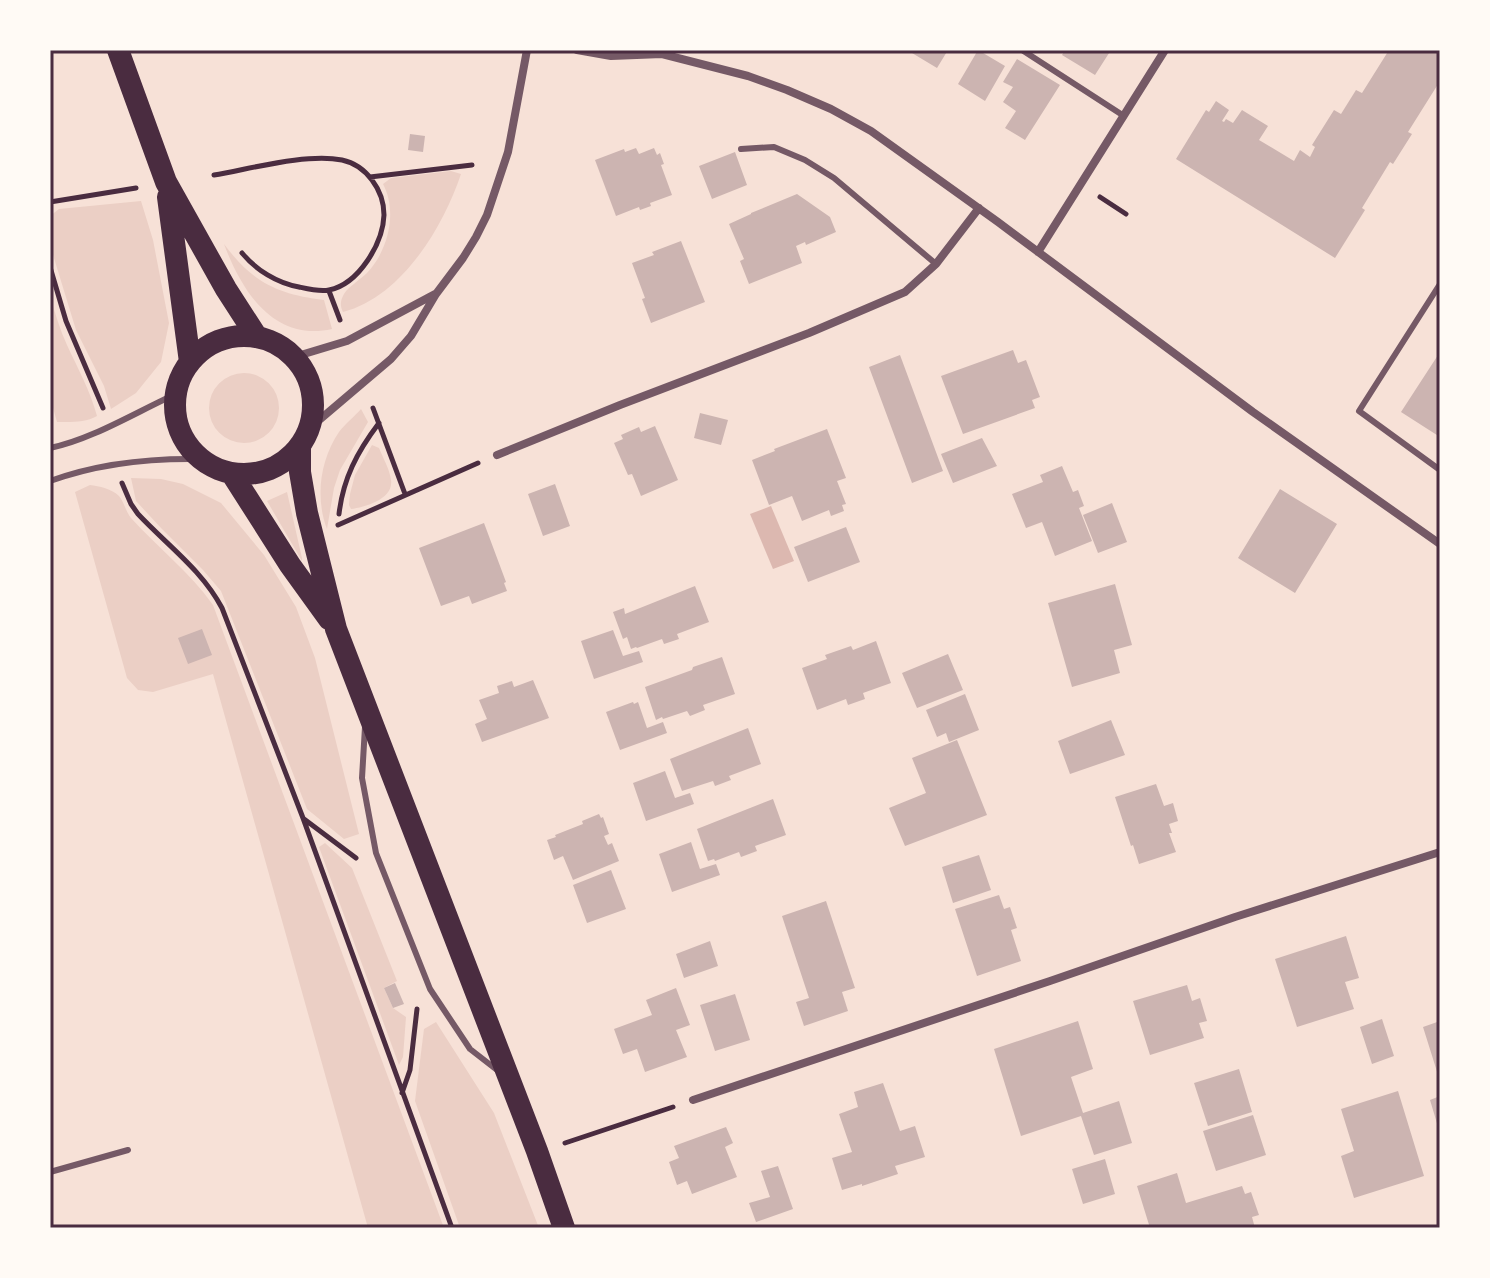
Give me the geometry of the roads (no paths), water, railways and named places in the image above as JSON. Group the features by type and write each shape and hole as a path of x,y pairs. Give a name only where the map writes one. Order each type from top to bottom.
{"highway":[{"path":"118,50 166,182 226,289 257,337"},
{"path":"166,182 190,362"},
{"path":"257,337 283,348 294,357 305,372 312,390 314,409 311,427 300,447 287,460 270,470 251,475 232,474 210,466 188,446 175,412 176,394 190,362 204,349 220,340 257,337"},
{"path":"300,447 300,472 307,513 336,629 564,1228"},
{"path":"232,474 290,565 336,629"}],"street":[{"path":"311,427 391,359 411,336 436,294 463,258 487,215 508,152 527,50"},
{"path":"577,50 611,56 658,52 748,76 831,109 871,131 1253,412 1440,544"},
{"path":"1038,252 1165,50"},
{"path":"497,455 809,333 905,292 936,264 979,208"},
{"path":"294,357 347,341 436,294"},
{"path":"693,1100 1235,917 1440,852"}],"lane":[{"path":"1022,50 1124,116"},
{"path":"741,149 774,147 805,160 834,178 936,264"},
{"path":"1440,284 1359,411 1440,470"},
{"path":"50,448 107,427 176,394"},
{"path":"50,481 70,473 116,464 201,459"},
{"path":"366,711 362,778 376,853 430,989 441,1008 470,1049 509,1080"},
{"path":"50,1172 128,1150"}]}
